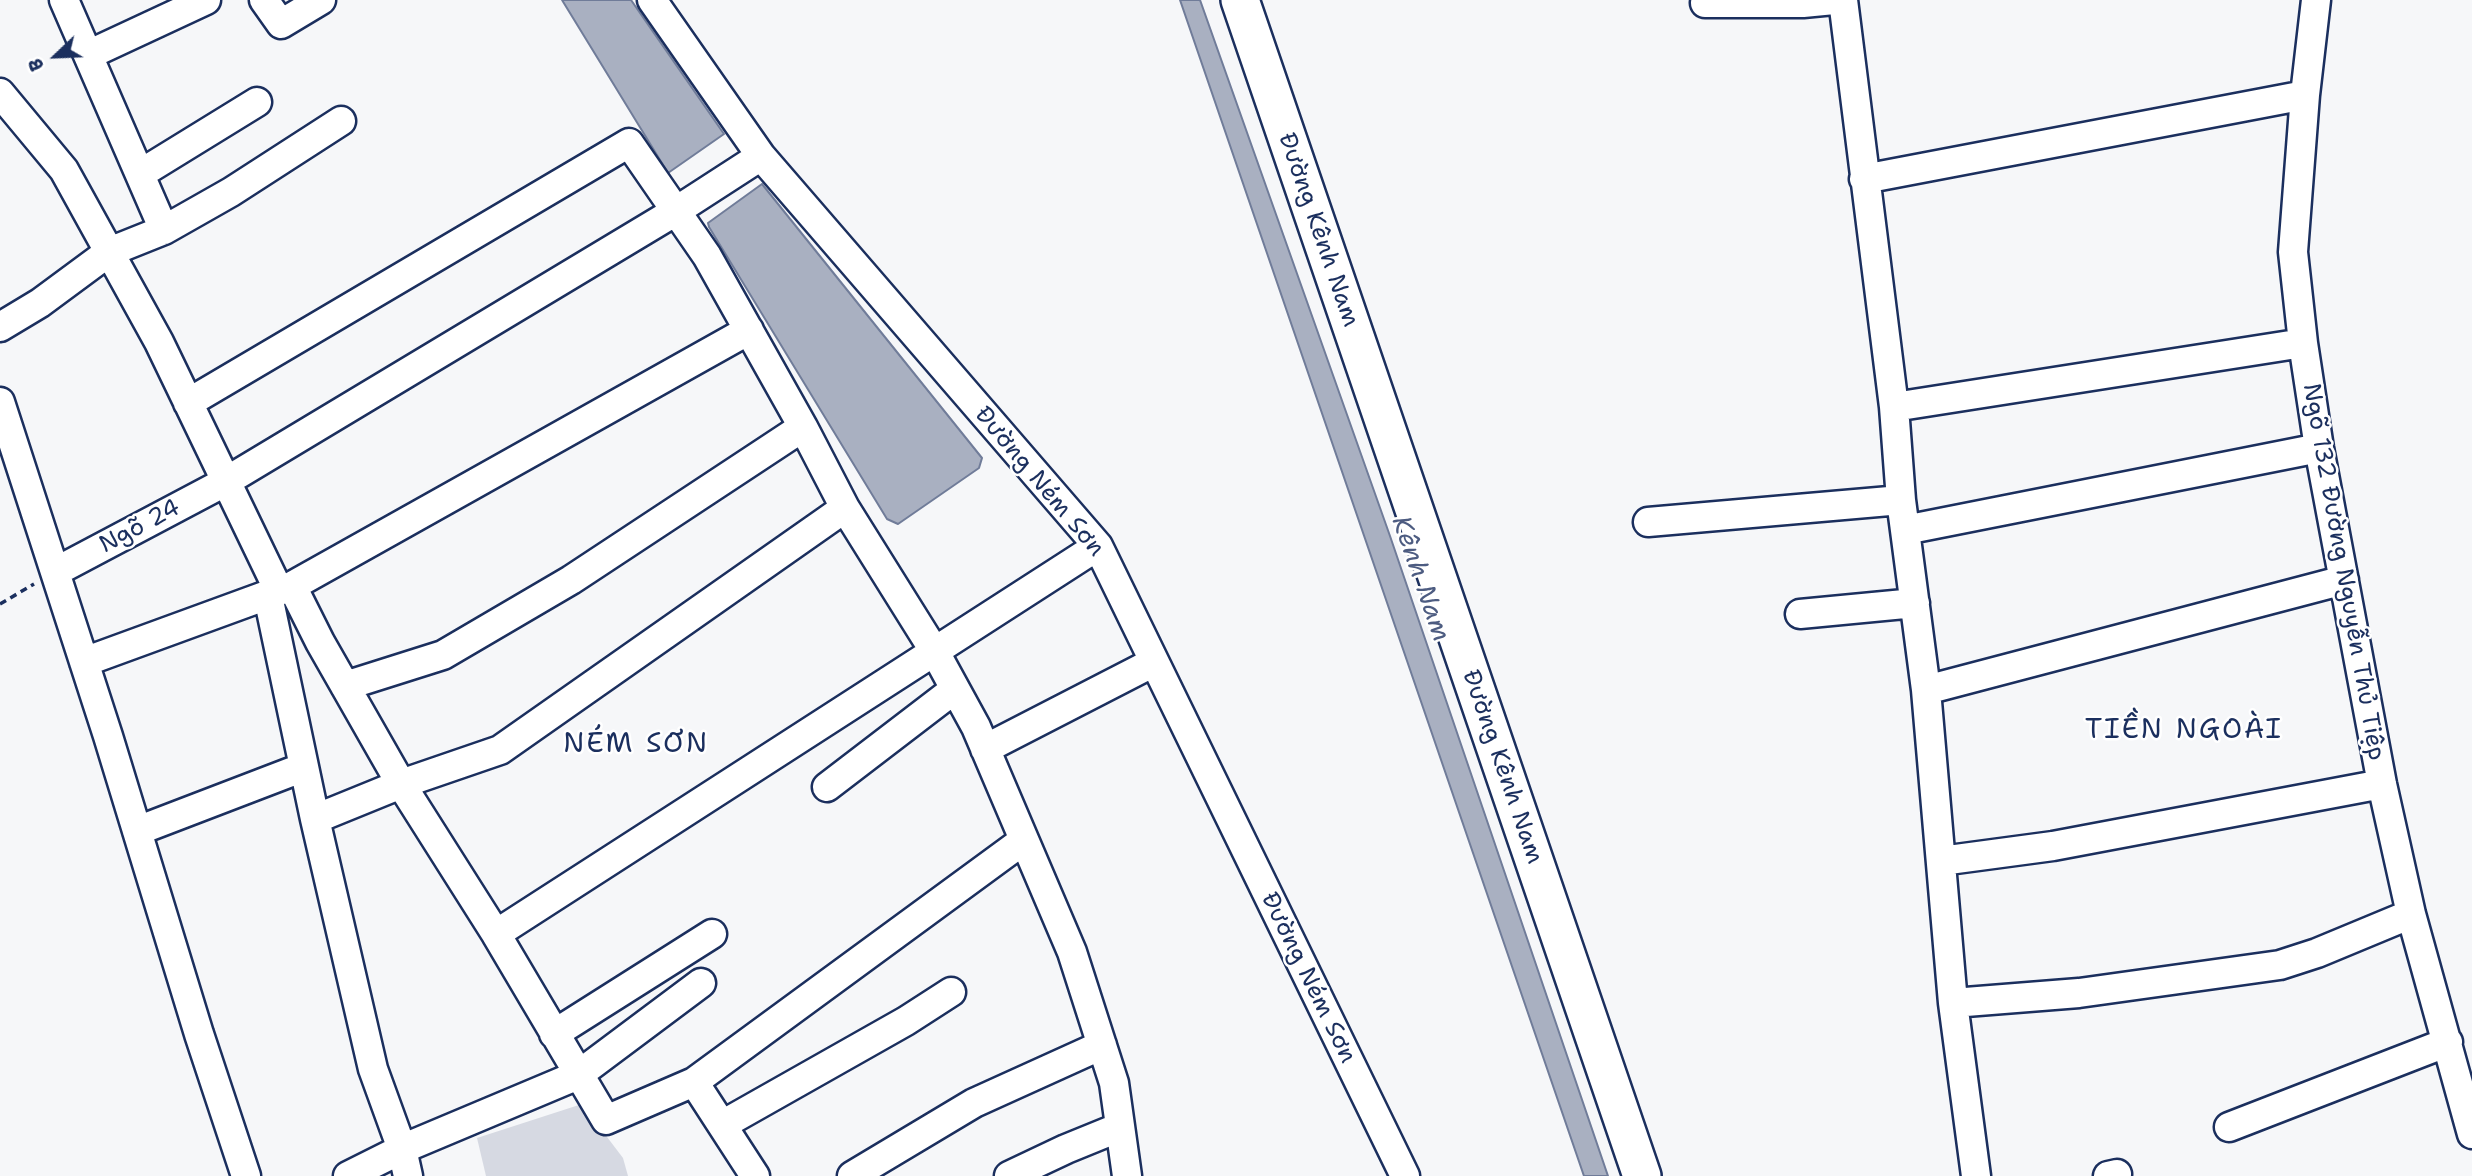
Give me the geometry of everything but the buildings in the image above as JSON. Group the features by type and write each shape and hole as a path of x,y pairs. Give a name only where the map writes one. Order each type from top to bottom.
{"main road":[{"name":"Đường Kênh Nam","path":"1240,0 1642,1176"}],"street":[{"path":"64,0 164,230"},
{"path":"88,55 206,0"},
{"path":"264,0 281,24 321,0"},
{"name":"Đường Ném Sơn","path":"652,0 761,156 1098,546 1405,1176"},
{"path":"1705,3 1803,3 1834,0"},
{"path":"1843,0 1894,407 1901,500 1927,690 1953,1003 1976,1176"},
{"name":"Ngõ 132 Đường Nguyễn Thủ Tiệp","path":"2316,0 2305,95 2293,252 2302,343 2382,784 2411,914 2472,1134"},
{"path":"1864,179 2305,95"},
{"path":"2,99 64,170 159,342 280,591 345,686 401,784 496,934 606,1120 694,1082 1024,840"},
{"path":"140,174 257,102"},
{"path":"0,327 40,303 109,252 164,230 231,192 341,121"},
{"path":"188,403 629,143 707,256 803,426 845,508 935,652 985,749 1072,952 1114,1083 1127,1176"},
{"name":"Ngõ 24","path":"55,572 225,482 676,211 761,156"},
{"path":"84,662 280,591 749,330"},
{"path":"1894,407 2302,343"},
{"path":"0,402 246,1176"},
{"path":"345,686 443,655 571,580 803,426"},
{"path":"1905,530 2319,448"},
{"path":"1648,522 1901,500"},
{"path":"315,819 401,784 500,750 845,508"},
{"path":"496,934 1098,546"},
{"path":"1927,690 2344,580"},
{"path":"280,591 304,767 315,819 373,1069 405,1163"},
{"path":"1800,614 1915,603"},
{"path":"985,749 1154,662"},
{"path":"827,787 955,689"},
{"path":"137,831 304,767"},
{"path":"1941,861 2053,846 2382,784"},
{"path":"1953,1003 2079,993 2280,965 2317,953 2411,914"},
{"path":"554,1034 712,934"},
{"path":"348,1176 405,1163 578,1075 701,983"},
{"path":"722,1125 895,1027 951,992"},
{"path":"2229,1127 2448,1042"},
{"path":"852,1176 974,1103 1102,1045"},
{"path":"694,1082 755,1176"},
{"path":"1009,1176 1066,1149 1120,1128"}],"path":[{"path":"0,604 55,572"}],"shaded area":[{"path":"582,1104 623,1158 628,1176 486,1176 477,1138"}],"water":[{"path":"562,0 631,0 724,134 668,173"},
{"name":"Kênh Nam","path":"1180,0 1200,0 1390,536 1608,1176 1584,1176"},
{"path":"762,184 982,458 979,468 898,524 887,519 709,227 708,223"}],"district":[{"name":"TIỀN NGOÀI","path":"2184,731"},
{"name":"NÉM SƠN","path":"636,745"}]}
